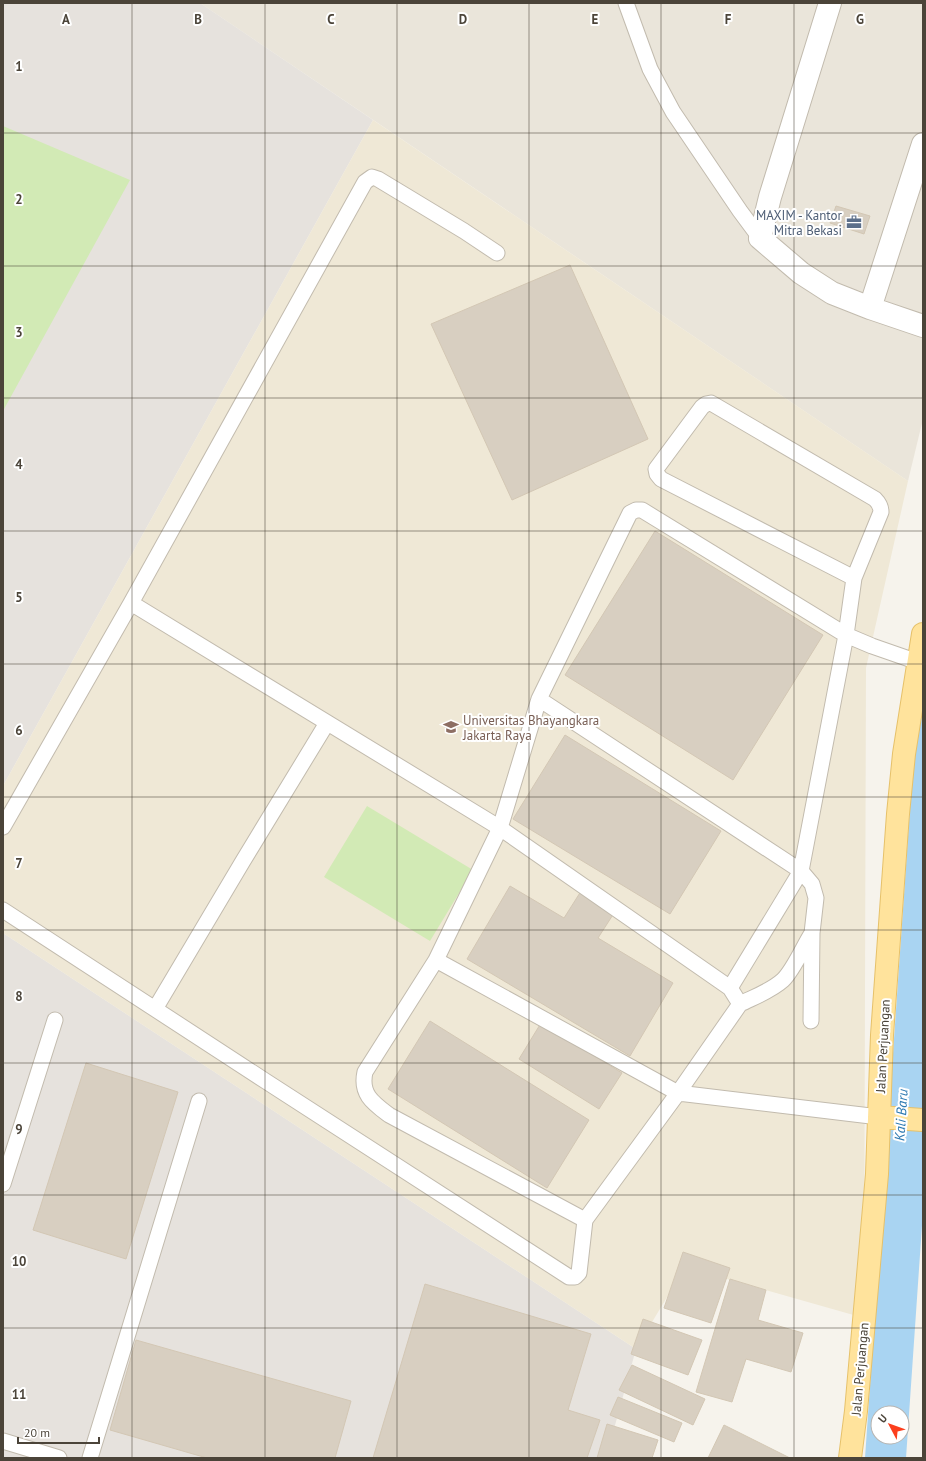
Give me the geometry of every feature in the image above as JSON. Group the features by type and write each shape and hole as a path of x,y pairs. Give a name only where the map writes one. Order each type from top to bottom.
{"main road":[{"name":"Jalan Perjuangan","path":"850,1458 858,1395 882,1117 882,1035 892,887 913,753 918,662 923,634"},
{"path":"882,1117 923,1120"}],"street":[{"path":"830,3 770,197 760,238 801,273 832,293 923,326"},
{"path":"870,308 923,144"}],"lane":[{"path":"626,3 650,69 674,112 736,205 760,238"},
{"path":"3,827 131,603 365,182 372,177 378,179 464,231 497,253"},
{"path":"730,988 801,871 846,635 854,578 881,512 881,507 875,498 711,403 706,404 656,469 660,479 854,578"},
{"path":"585,1220 389,1115 369,1098 365,1091 363,1082 365,1072 436,960 500,828 540,698 630,513 636,510 642,510 846,635 918,662"},
{"path":"131,603 500,828 730,988 740,1004"},
{"path":"540,698 801,871 812,884 816,898 812,933 811,1021"},
{"path":"155,1009 243,861 328,723"},
{"path":"3,910 266,1082 569,1277 575,1277 579,1273 585,1220 678,1093 740,1004 775,986 783,980 812,933"},
{"path":"436,960 678,1093 882,1117"},
{"path":"3,1184 55,1020"},
{"path":"90,1458 199,1101"},
{"path":"3,1440 59,1458"}],"shaded area":[{"path":"3,3 200,3 373,120 3,786"},
{"path":"200,3 923,3 923,419 908,481"},
{"name":"Universitas Bhayangkara Jakarta Raya","path":"373,120 908,481 866,668 864,1318 685,1267 636,1349 3,933 3,786"},
{"path":"3,933 636,1349 606,1458 3,1458"}],"green space":[{"path":"3,126 130,180 3,411"},
{"path":"367,806 473,870 430,941 324,877"}],"water":[{"name":"Kali Baru","path":"923,681 923,1211 910,1405 870,1405 870,1445 907,1445 906,1458 865,1458 912,779"}],"building":[{"path":"836,206 870,216 864,234 830,223"},
{"path":"570,265 648,439 512,500 431,324"},
{"path":"655,531 823,635 733,780 565,675"},
{"path":"565,735 721,831 670,914 513,819"},
{"path":"510,886 564,918 583,888 616,910 598,938 673,983 630,1056 467,959"},
{"path":"430,1021 589,1120 547,1188 388,1089"},
{"path":"541,1023 622,1073 599,1109 519,1059"},
{"path":"86,1063 178,1092 126,1259 33,1230"},
{"path":"683,1252 730,1268 711,1323 664,1308"},
{"path":"730,1279 766,1290 758,1320 803,1333 791,1372 746,1359 732,1402 696,1392"},
{"path":"425,1284 591,1334 568,1410 600,1420 587,1458 373,1458"},
{"path":"643,1319 702,1340 688,1375 631,1354"},
{"path":"136,1340 351,1401 335,1458 207,1458 110,1430"},
{"path":"632,1365 705,1399 693,1425 619,1390"},
{"path":"618,1397 682,1423 674,1442 610,1415"},
{"path":"607,1424 658,1440 652,1458 597,1458"},
{"path":"724,1425 790,1458 708,1458"}],"place":[{"name":"MAXIM - Kantor Mitra Bekasi","path":"854,222"},
{"name":"Universitas Bhayangkara Jakarta Raya","path":"451,727"}]}
